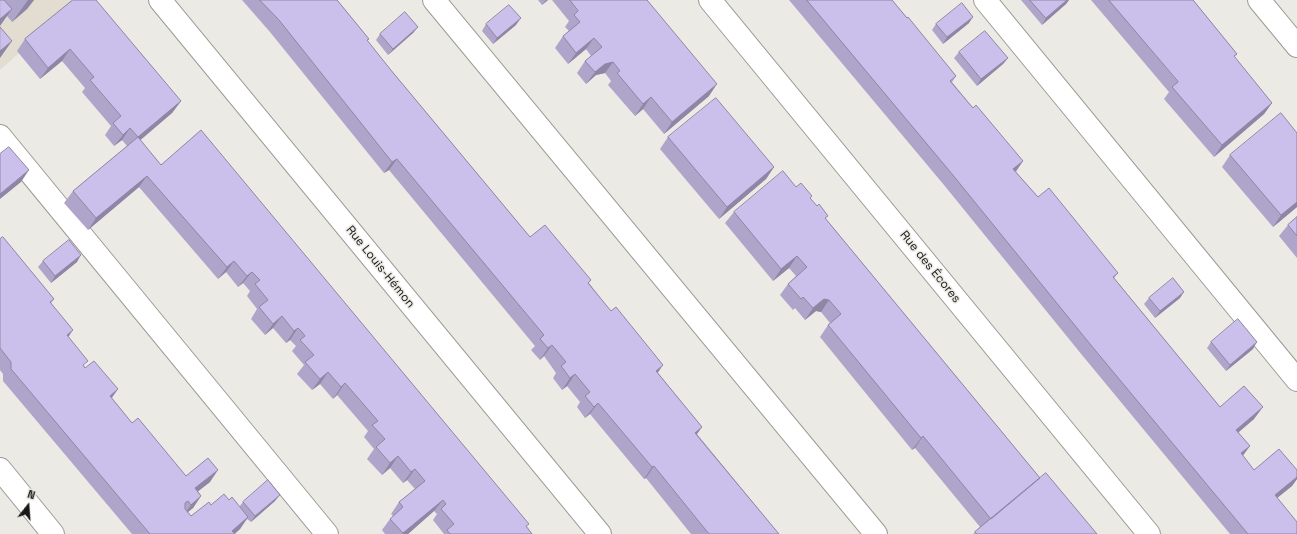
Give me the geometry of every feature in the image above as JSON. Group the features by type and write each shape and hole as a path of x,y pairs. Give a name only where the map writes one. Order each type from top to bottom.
{"street":[{"name":"Rue Louis-Hémon","path":"160,0 600,534"},
{"path":"434,0 876,534"},
{"name":"Rue des Écores","path":"710,0 1149,534"},
{"path":"985,0 1297,380"},
{"path":"1259,0 1297,46"},
{"path":"0,136 327,534"},
{"path":"0,469 53,534"}],"shaded area":[{"path":"0,0 78,0 0,70"}],"building":[{"path":"0,0 4,0 12,9 0,19"},
{"path":"73,0 96,0 181,101 138,137 130,128 123,135 113,123 121,116 90,80 94,77 70,49 48,68 25,39"},
{"path":"260,0 337,0 369,39 367,40 390,69 530,237 545,225 591,280 588,283 611,311 616,307 663,365 656,371 702,427 695,433 779,534 709,534 654,466 652,467 598,403 594,407 585,396 590,392 575,374 570,378 561,366 566,362 552,345 548,348 540,339 544,335 397,159 392,162 279,20"},
{"path":"570,0 647,0 717,84 672,122 651,97 643,104 617,73 620,71 613,62 605,64 595,72 585,61 602,47 594,38 576,53 563,36 580,22 574,15 578,11"},
{"path":"807,0 892,0 907,18 908,17 956,76 950,81 973,108 976,105 1023,161 1013,169 1038,197 1049,188 1118,273 1113,277 1220,407 1244,386 1263,407 1236,430 1250,446 1241,453 1254,470 1279,449 1297,470 1297,477 1275,495 1297,522 1297,534 1248,534"},
{"path":"1030,0 1067,0 1046,18"},
{"path":"1109,0 1193,0 1237,54 1234,56 1272,103 1222,145 1172,87 1178,82"},
{"path":"962,3 973,17 947,37 936,24"},
{"path":"509,5 521,18 497,38 486,24"},
{"path":"405,12 418,27 393,49 380,34"},
{"path":"0,27 12,41 0,51"},
{"path":"985,31 1008,58 981,79 959,52"},
{"path":"716,98 774,167 727,207 668,137"},
{"path":"1281,113 1297,133 1297,202 1281,215 1230,155"},
{"path":"201,130 529,524 526,526 532,534 450,534 447,530 454,524 441,509 446,504 443,500 403,533 390,519 403,507 399,502 425,481 415,469 411,472 398,456 390,463 376,447 385,439 372,425 378,421 345,383 341,387 328,372 320,379 305,362 314,355 300,340 305,336 302,332 298,328 294,331 282,316 273,324 259,307 268,300 255,284 260,280 252,272 247,276 234,261 227,267 147,176 96,218 73,191 138,137 161,165"},
{"path":"9,147 29,170 0,194 0,154"},
{"path":"783,171 796,187 801,183 812,196 810,198 817,206 819,204 828,216 825,218 1040,478 991,519 923,436 921,438 828,325 841,314 829,300 824,299 813,308 803,297 801,299 788,284 807,267 797,256 781,269 734,212"},
{"path":"1297,217 1297,236 1288,225"},
{"path":"3,237 54,299 50,302 73,330 67,335 88,361 83,365 85,368 94,361 118,389 110,396 132,423 138,418 186,476 208,458 218,470 195,488 201,496 191,505 188,501 185,503 185,509 191,516 209,502 211,505 224,494 229,500 232,497 248,517 232,531 235,534 150,534 11,369 11,362 0,348 0,239"},
{"path":"69,240 81,255 55,276 43,261"},
{"path":"1173,278 1184,292 1160,311 1149,298"},
{"path":"1238,319 1257,342 1230,365 1211,342"},
{"path":"1046,473 1097,534 977,534 975,532"},
{"path":"268,480 280,495 255,516 243,502"}]}
